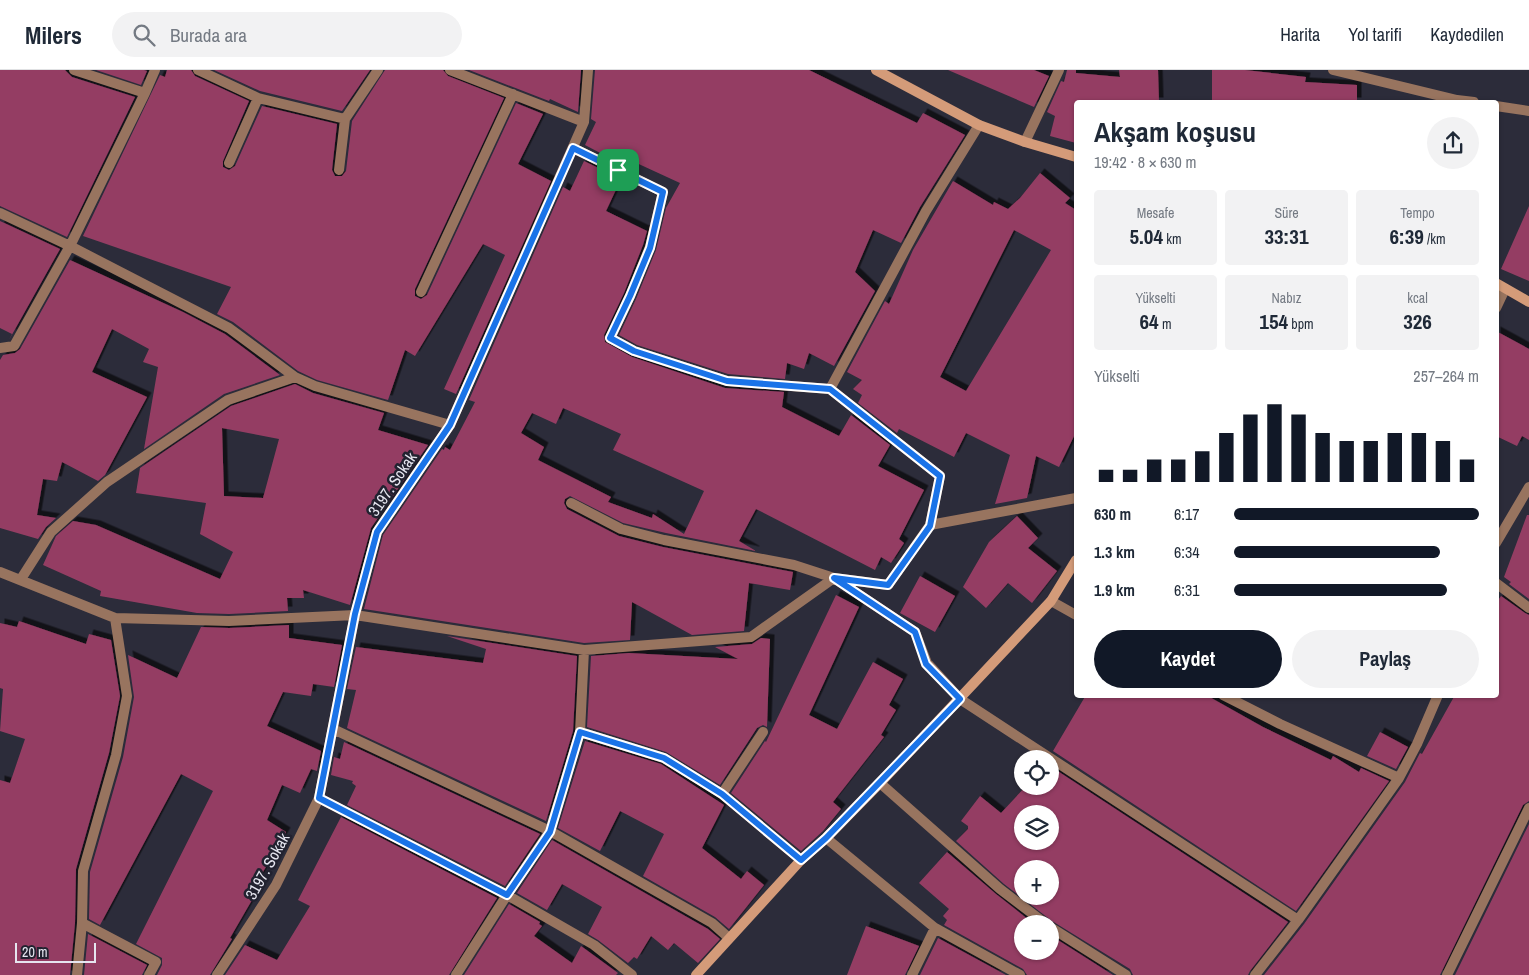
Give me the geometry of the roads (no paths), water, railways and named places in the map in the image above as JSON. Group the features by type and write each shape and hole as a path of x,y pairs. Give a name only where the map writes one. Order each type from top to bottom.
{"street":[{"path":"74,70 145,93"},
{"path":"14,346 70,246 155,70"},
{"path":"198,70 258,98 345,119"},
{"path":"339,170 345,119 378,70"},
{"path":"450,70 584,122"},
{"name":"3197. Sokak","path":"217,975 276,886 319,798 355,614 377,532 450,425 584,122 588,70"},
{"path":"876,70 979,125 1025,142 1074,155"},
{"path":"1025,142 1059,70"},
{"path":"1333,70 1452,100"},
{"path":"421,292 513,94"},
{"path":"229,163 258,98"},
{"path":"1499,106 1529,111"},
{"path":"830,389 926,211 979,125"},
{"path":"571,503 621,529 664,540 794,565 834,578 888,585 930,526 940,476 830,389 727,381 634,351 610,338 650,248 663,192 573,148"},
{"path":"0,213 70,246 229,328 295,377 315,386 450,425"},
{"path":"1501,286 1529,302"},
{"path":"0,338 14,346"},
{"path":"0,348 14,346"},
{"path":"21,579 51,532 107,482 228,400 295,377"},
{"path":"1499,535 1529,487"},
{"path":"930,526 1074,498"},
{"path":"696,975 801,860 826,838 880,783 1051,601 1074,563"},
{"path":"0,572 115,618 229,621 355,614 584,650 751,637 834,578"},
{"path":"834,578 915,632 926,664 960,699 1298,920"},
{"path":"1499,585 1529,608"},
{"path":"1051,601 1074,614"},
{"path":"76,975 82,923 84,871 116,755 127,696 115,618"},
{"path":"456,975 550,832 580,732 584,650"},
{"path":"1230,698 1280,724 1399,778"},
{"path":"1255,975 1298,920 1399,778 1417,744 1437,698"},
{"path":"333,729 550,832 712,923 729,938"},
{"path":"580,732 664,758 722,794 801,860"},
{"path":"722,794 763,732"},
{"path":"880,783 1000,889 1034,915"},
{"path":"319,798 507,895 594,945 632,975"},
{"path":"1447,975 1529,808"},
{"path":"826,838 935,928 1020,975"},
{"path":"82,923 156,962 149,975"},
{"path":"912,975 935,928"},
{"path":"1059,933 1120,973"}]}
